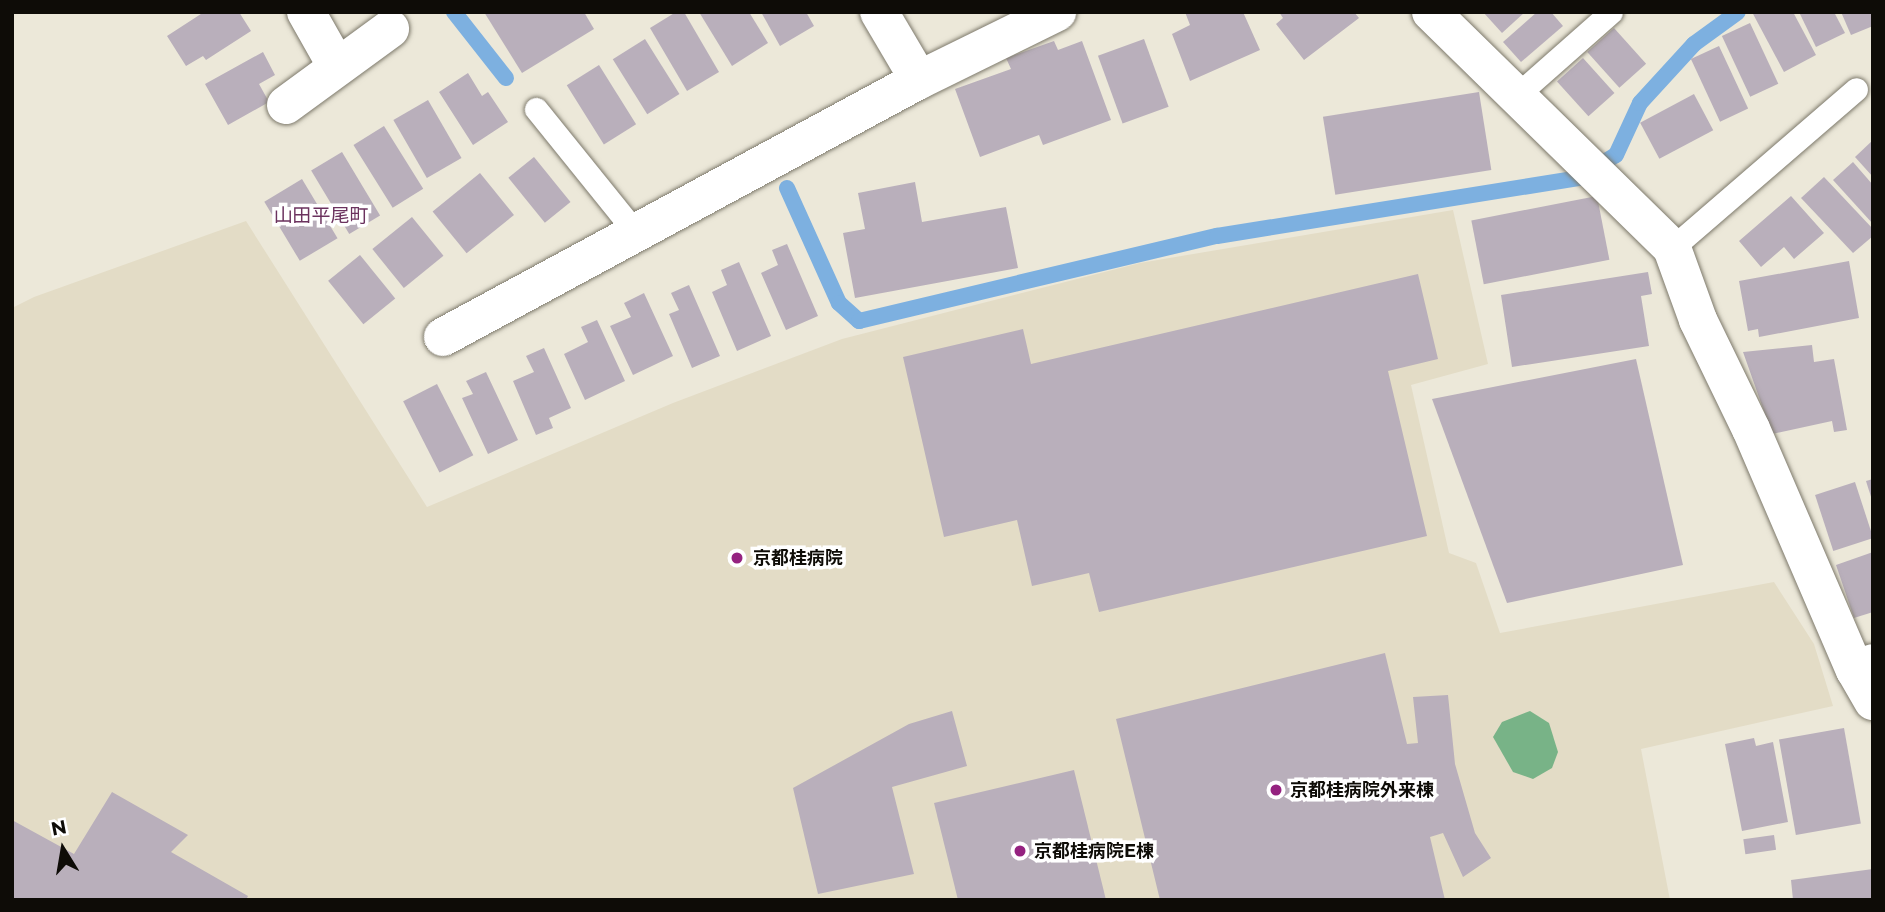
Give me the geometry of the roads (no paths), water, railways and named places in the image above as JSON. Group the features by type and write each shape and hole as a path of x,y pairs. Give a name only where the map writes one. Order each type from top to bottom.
{"street":[{"path":"306,12 336,65"},
{"path":"879,12 919,80"},
{"path":"443,337 919,80 1057,12"},
{"path":"1443,16 1517,95 1672,248 1698,320 1867,678"},
{"path":"286,105 336,65 390,29"}],"lane":[{"path":"1517,95 1611,12"},
{"path":"1672,248 1856,89"},
{"path":"536,109 636,233"}],"waterway":[{"path":"454,12 506,78"},
{"path":"787,188 839,303 859,321 1217,236 1578,178 1616,155 1640,103 1694,44 1738,12"}],"place":[{"name":"京都桂病院","path":"737,558"},
{"name":"京都桂病院外来棟","path":"1276,790"},
{"name":"京都桂病院E棟","path":"1020,851"}],"district":[{"name":"山田平尾町","path":"321,216"}]}
